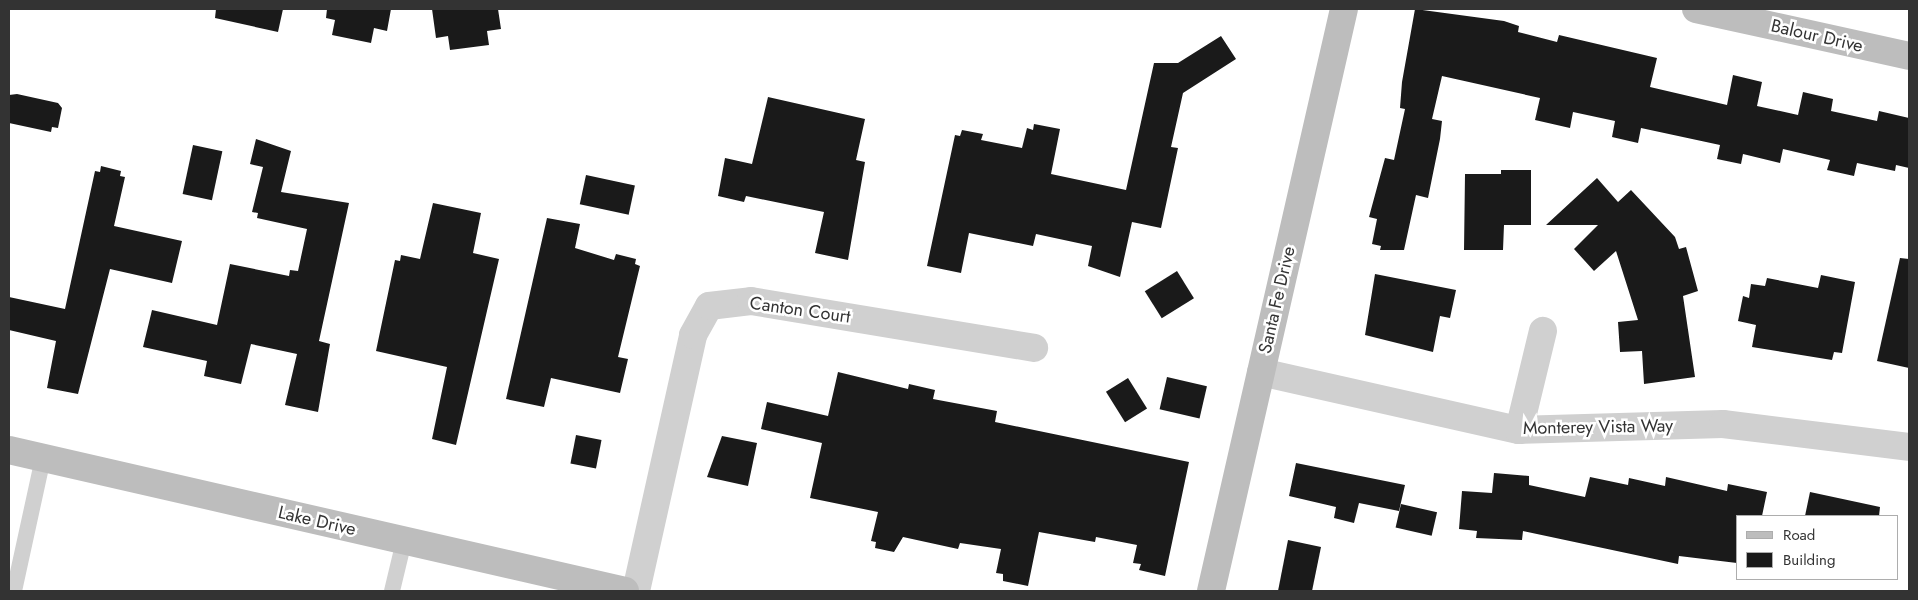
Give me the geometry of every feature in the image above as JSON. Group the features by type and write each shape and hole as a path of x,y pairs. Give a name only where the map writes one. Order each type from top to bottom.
{"main road":[{"name":"Santa Fe Drive","path":"1211,591 1344,9"},
{"name":"Balour Drive","path":"1696,9 1770,17 1909,56"},
{"name":"Lake Drive","path":"9,450 625,591"}],"street":[{"name":"Canton Court","path":"636,591 693,335 709,306 752,301 1034,348"},
{"path":"1519,430 1543,331"},
{"name":"Monterey Vista Way","path":"1261,372 1519,430 1723,424 1909,447"}],"lane":[{"path":"14,591 43,458"},
{"path":"392,591 404,540"}],"building":[{"path":"216,9 283,9 278,32 215,18"},
{"path":"327,9 391,9 387,31 374,28 371,43 332,35 335,20 326,18"},
{"path":"432,9 498,9 501,29 487,31 489,45 450,50 448,36 436,38"},
{"path":"1415,9 1504,21 1519,26 1518,32 1557,42 1559,35 1657,58 1650,87 1727,105 1733,75 1762,82 1757,106 1798,115 1803,92 1833,99 1831,111 1877,121 1879,111 1909,118 1909,168 1896,165 1895,171 1857,163 1854,176 1827,170 1830,160 1783,149 1780,163 1743,154 1741,164 1717,159 1720,145 1641,128 1638,143 1612,137 1615,121 1573,112 1570,128 1535,120 1540,98 1442,76 1432,119 1442,121 1440,139 1428,198 1416,195 1404,250 1380,250 1381,246 1372,244 1377,219 1369,217 1385,158 1394,160 1405,109 1400,108 1402,82"},
{"path":"1221,36 1236,59 1183,93 1171,147 1178,148 1161,228 1132,222 1120,277 1088,266 1092,246 1036,234 1033,246 969,233 961,273 927,266 955,135 960,136 962,130 983,134 981,140 1022,148 1027,128 1033,130 1034,124 1060,129 1051,174 1126,190 1154,63 1178,63"},
{"path":"17,94 58,103 62,108 58,128 52,127 51,132 9,123 9,95"},
{"path":"768,97 865,119 856,160 865,162 848,260 815,253 824,212 746,196 744,202 718,196 725,158 752,164"},
{"path":"256,139 291,151 281,192 349,203 319,341 330,344 318,412 285,405 297,354 251,344 241,384 204,376 207,361 143,347 152,310 217,325 230,264 289,276 290,270 298,271 307,229 257,218 258,213 252,212 263,167 250,164"},
{"path":"193,145 222,151 212,200 183,194"},
{"path":"101,166 121,171 120,176 125,177 114,226 182,241 172,283 110,269 78,394 47,388 56,341 9,330 9,297 65,309 95,171 100,172"},
{"path":"1501,170 1531,170 1531,225 1504,225 1503,250 1464,250 1465,174 1501,174"},
{"path":"586,175 635,185 629,215 580,204"},
{"path":"1597,178 1618,202 1631,190 1675,237 1679,249 1686,247 1698,291 1683,296 1695,377 1644,384 1642,351 1620,352 1618,322 1638,320 1616,251 1594,271 1574,249 1598,225 1546,225"},
{"path":"433,203 481,213 473,253 499,259 456,445 432,439 447,367 376,351 395,260 400,261 401,255 420,259"},
{"path":"547,218 580,224 575,248 614,260 616,254 636,259 635,264 640,266 618,357 628,359 620,393 551,378 544,407 506,399"},
{"path":"1900,258 1909,259 1909,368 1877,361"},
{"path":"1177,271 1194,298 1162,318 1145,291"},
{"path":"1375,274 1456,290 1450,318 1440,316 1433,352 1365,335"},
{"path":"1821,275 1855,282 1842,353 1834,352 1832,360 1752,347 1756,325 1738,321 1743,296 1749,298 1751,284 1765,286 1767,278 1818,288"},
{"path":"838,372 908,389 909,384 935,390 933,399 997,411 995,422 1189,462 1165,576 1139,570 1141,564 1133,563 1137,545 1096,537 1095,542 1039,532 1028,586 1003,581 1003,574 996,573 1001,549 960,543 958,549 903,537 894,552 875,548 876,542 871,541 878,512 810,498 822,443 761,429 767,402 828,416"},
{"path":"1167,377 1207,386 1200,418 1160,409"},
{"path":"1128,378 1147,409 1125,422 1106,392"},
{"path":"576,435 602,440 596,468 570,463"},
{"path":"722,436 757,443 748,486 707,477"},
{"path":"1296,463 1405,485 1399,511 1359,503 1354,523 1334,518 1336,507 1289,496"},
{"path":"1494,473 1529,476 1529,485 1585,497 1590,477 1628,485 1629,478 1665,486 1666,477 1727,491 1728,484 1767,492 1762,515 1736,515 1736,563 1679,556 1678,564 1523,531 1522,540 1476,538 1477,531 1459,529 1462,491 1492,493"},
{"path":"1810,492 1880,507 1879,515 1805,515"},
{"path":"1401,504 1437,512 1432,536 1396,527"},
{"path":"1288,540 1321,547 1312,591 1278,591"}]}
